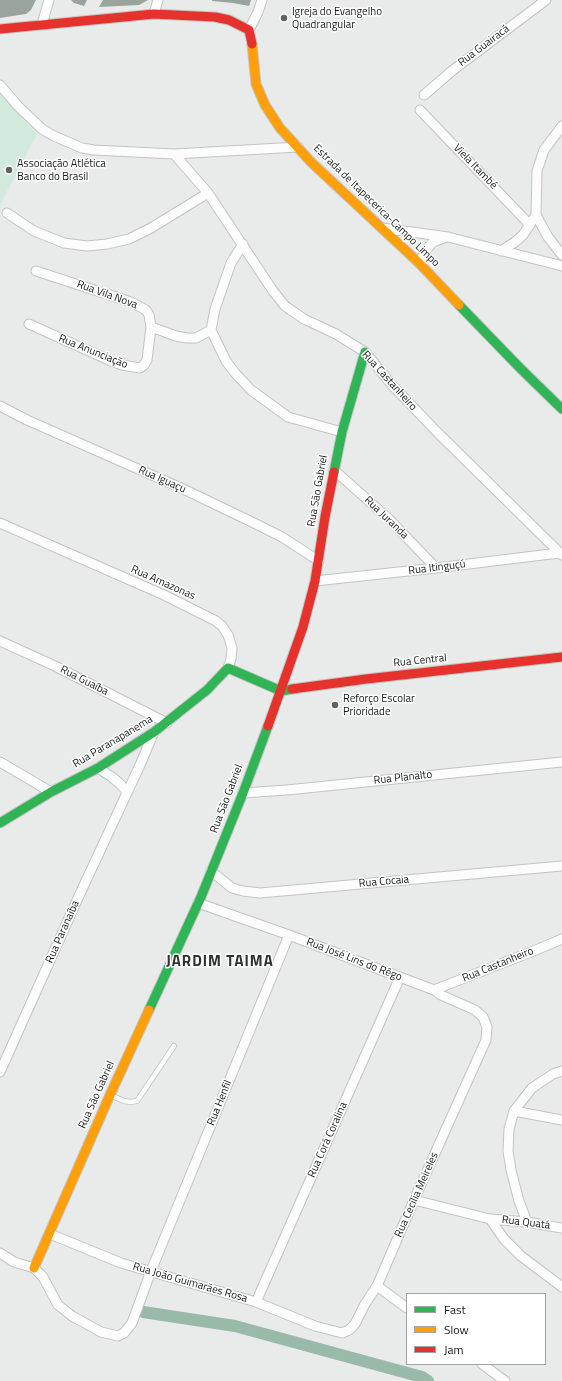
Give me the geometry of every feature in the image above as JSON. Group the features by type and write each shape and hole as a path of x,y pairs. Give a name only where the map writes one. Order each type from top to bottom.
{"street":[{"path":"42,24 49,0"},
{"path":"154,14 158,0"},
{"path":"262,0 249,30 252,40 256,84 265,105 280,128 298,147"},
{"name":"Rua Guairacá","path":"424,95 453,70 546,0"},
{"path":"0,29 154,14 215,17 229,20 249,30"},
{"name":"Estrada de Itapecerica-Campo Limpo","path":"0,85 18,106 42,129 82,148 94,150 174,154 298,147 338,188 420,263 520,368 562,409"},
{"name":"Viela Itambé","path":"420,110 530,225"},
{"path":"501,251 523,235 536,215 537,171 544,150 562,126"},
{"name":"Rua Castanheiro","path":"174,154 208,193 273,291 285,306 304,319 336,334 364,352 392,385 437,432 561,554"},
{"path":"7,213 34,232 64,243 87,246 107,244 129,239 151,228 208,193"},
{"path":"536,215 548,237 562,254"},
{"path":"382,228 448,237 562,266"},
{"path":"420,263 426,250 433,242 448,237"},
{"path":"243,244 232,263 215,309 211,330 226,361 251,390 288,417 342,432"},
{"name":"Rua Vila Nova","path":"36,271 140,306 146,310 149,315 151,327"},
{"name":"Rua Anunciação","path":"29,324 111,361 140,368 147,360 151,327"},
{"path":"151,327 176,336 187,338 196,338 211,330"},
{"name":"Rua São Gabriel","path":"34,1268 110,1095 198,903 243,792 281,691 303,627 315,581 325,517 342,432 364,352"},
{"name":"Rua Iguaçu","path":"0,406 27,420 252,522 282,537 319,561"},
{"name":"Rua Juranda","path":"334,470 388,518 436,568"},
{"name":"Rua Amazonas","path":"0,523 170,598 216,620 228,636 232,648 232,659 228,668"},
{"name":"Rua Itinguçú","path":"315,581 561,554"},
{"name":"Rua Guaíba","path":"0,641 55,666 167,723"},
{"name":"Rua Central","path":"281,691 366,679 562,657"},
{"path":"228,668 281,691"},
{"name":"Rua Paranapanema","path":"0,823 51,792 98,768 154,732 207,690 228,668"},
{"name":"Rua Paranaíba","path":"0,1072 26,1011 154,732"},
{"path":"0,762 51,792"},
{"name":"Rua Planalto","path":"243,792 287,790 562,762"},
{"path":"98,768 112,776 127,792"},
{"name":"Rua Cocaia","path":"211,871 232,888 243,891 260,892 562,866"},
{"name":"Rua José Lins do Rêgo","path":"198,903 289,934 434,990 441,995 475,1010 484,1017 487,1027 486,1040"},
{"name":"Rua Henfil","path":"34,1268 43,1277 58,1305 72,1316 102,1332 118,1336 124,1333 132,1323 151,1271 289,934"},
{"name":"Rua Castanheiro","path":"434,990 562,939"},
{"name":"Rua Corá Coralina","path":"256,1302 400,978"},
{"name":"Rua Cecília Meireles","path":"331,1330 342,1333 349,1330 355,1324 365,1304 377,1286 486,1040"},
{"path":"528,1222 519,1201 511,1170 508,1151 509,1129 514,1111 532,1088 553,1074 562,1071"},
{"path":"514,1111 562,1120"},
{"name":"Rua Quatá","path":"414,1200 490,1219 528,1222 562,1228"},
{"path":"490,1219 504,1239 521,1256 562,1287"},
{"name":"Rua João Guimarães Rosa","path":"50,1234 121,1262 256,1302 315,1326 331,1330"},
{"path":"0,1253 14,1262 34,1268"},
{"path":"377,1286 406,1307"},
{"path":"483,1365 505,1381"}],"lane":[{"path":"110,1095 124,1101 137,1101 174,1046"}],"green space":[{"name":"Associação Atlética Banco do Brasil","path":"0,93 37,134 0,205"}],"building":[{"path":"0,0 36,0 31,10 26,14 0,18"},
{"path":"71,0 87,0 84,6 74,3"},
{"path":"103,0 148,0 139,5 99,7"},
{"path":"212,0 251,0 249,6"}],"waterway":[{"path":"143,1312 235,1326 422,1377 428,1381"}],"traffic: fast":[{"path":"459,305 562,409"},
{"path":"334,472 342,432 365,352"},
{"path":"0,823 51,792 98,768 154,732 207,690 228,668 281,691 292,689"},
{"path":"149,1010 201,897 268,726"}],"traffic: slow":[{"path":"252,44 256,84 265,105 280,128 311,162 419,263 459,305"},
{"path":"34,1268 149,1010"}],"traffic: jam":[{"path":"0,29 154,14 215,17 229,20 249,30 252,44"},
{"path":"268,726 303,627 315,581 334,472"},
{"path":"292,689 366,679 562,657"}],"place":[{"name":"Igreja do Evangelho Quadrangular","path":"284,18"},
{"name":"Associação Atlética Banco do Brasil","path":"9,170"},
{"name":"Reforço Escolar Prioridade","path":"335,705"}],"district":[{"name":"JARDIM TAIMA","path":"220,962"}]}
